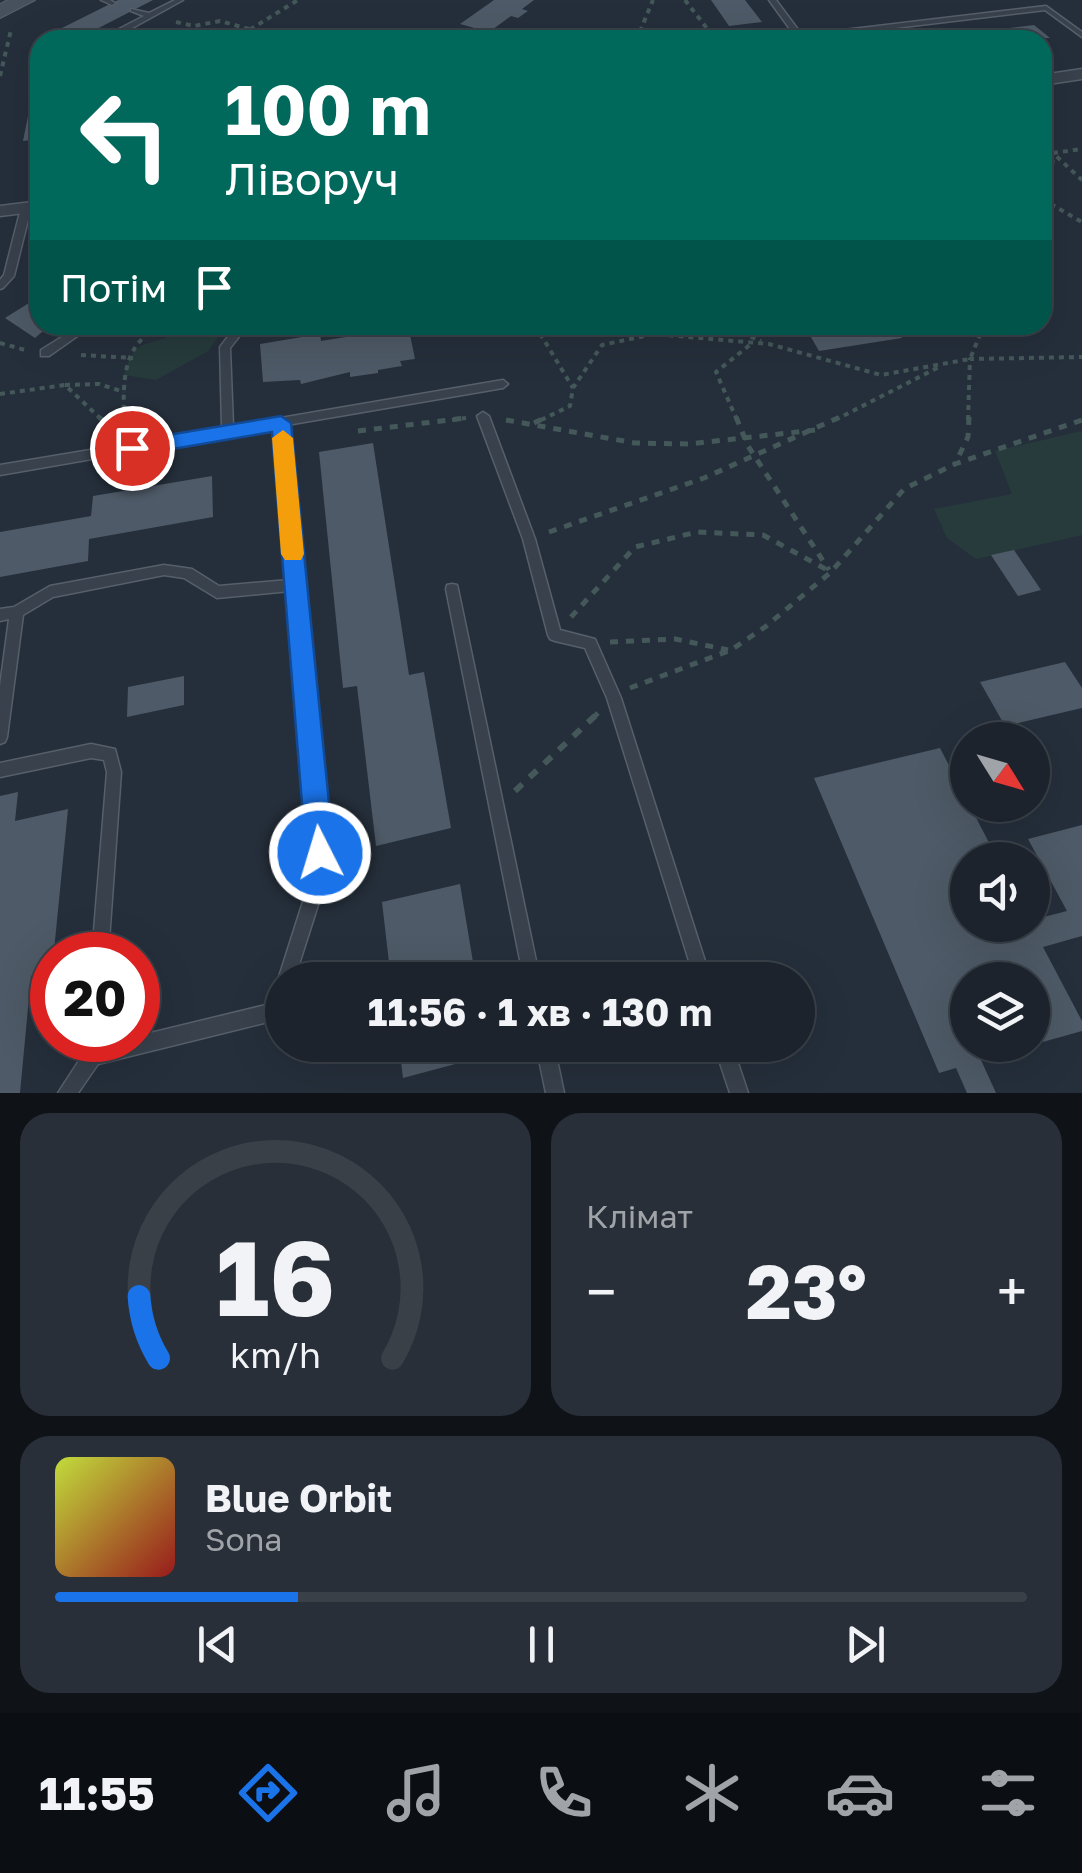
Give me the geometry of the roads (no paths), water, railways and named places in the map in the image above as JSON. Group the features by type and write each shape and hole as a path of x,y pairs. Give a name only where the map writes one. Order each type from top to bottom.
{"street":[{"path":"1052,78 1082,74"},
{"path":"0,211 30,207"}],"lane":[{"path":"124,30 180,0"},
{"path":"772,0 795,30"},
{"path":"859,30 1046,8 1082,36"},
{"path":"133,10 150,16"},
{"path":"0,286 9,276 30,216"},
{"path":"45,353 73,335"},
{"path":"228,432 225,347 235,335"},
{"path":"0,470 503,384"},
{"path":"483,416 529,539 555,634 590,643 614,698 697,962"},
{"path":"281,423 320,853 317,883 292,962"},
{"path":"0,616 18,612 50,592 164,570 186,573 217,592 296,584"},
{"path":"452,590 528,962"},
{"path":"0,737 18,612"},
{"path":"0,770 90,751 110,754 114,772 102,932"},
{"path":"160,1034 265,1013"},
{"path":"67,1093 85,1062"},
{"path":"549,1062 555,1093"},
{"path":"729,1062 738,1093"}]}
